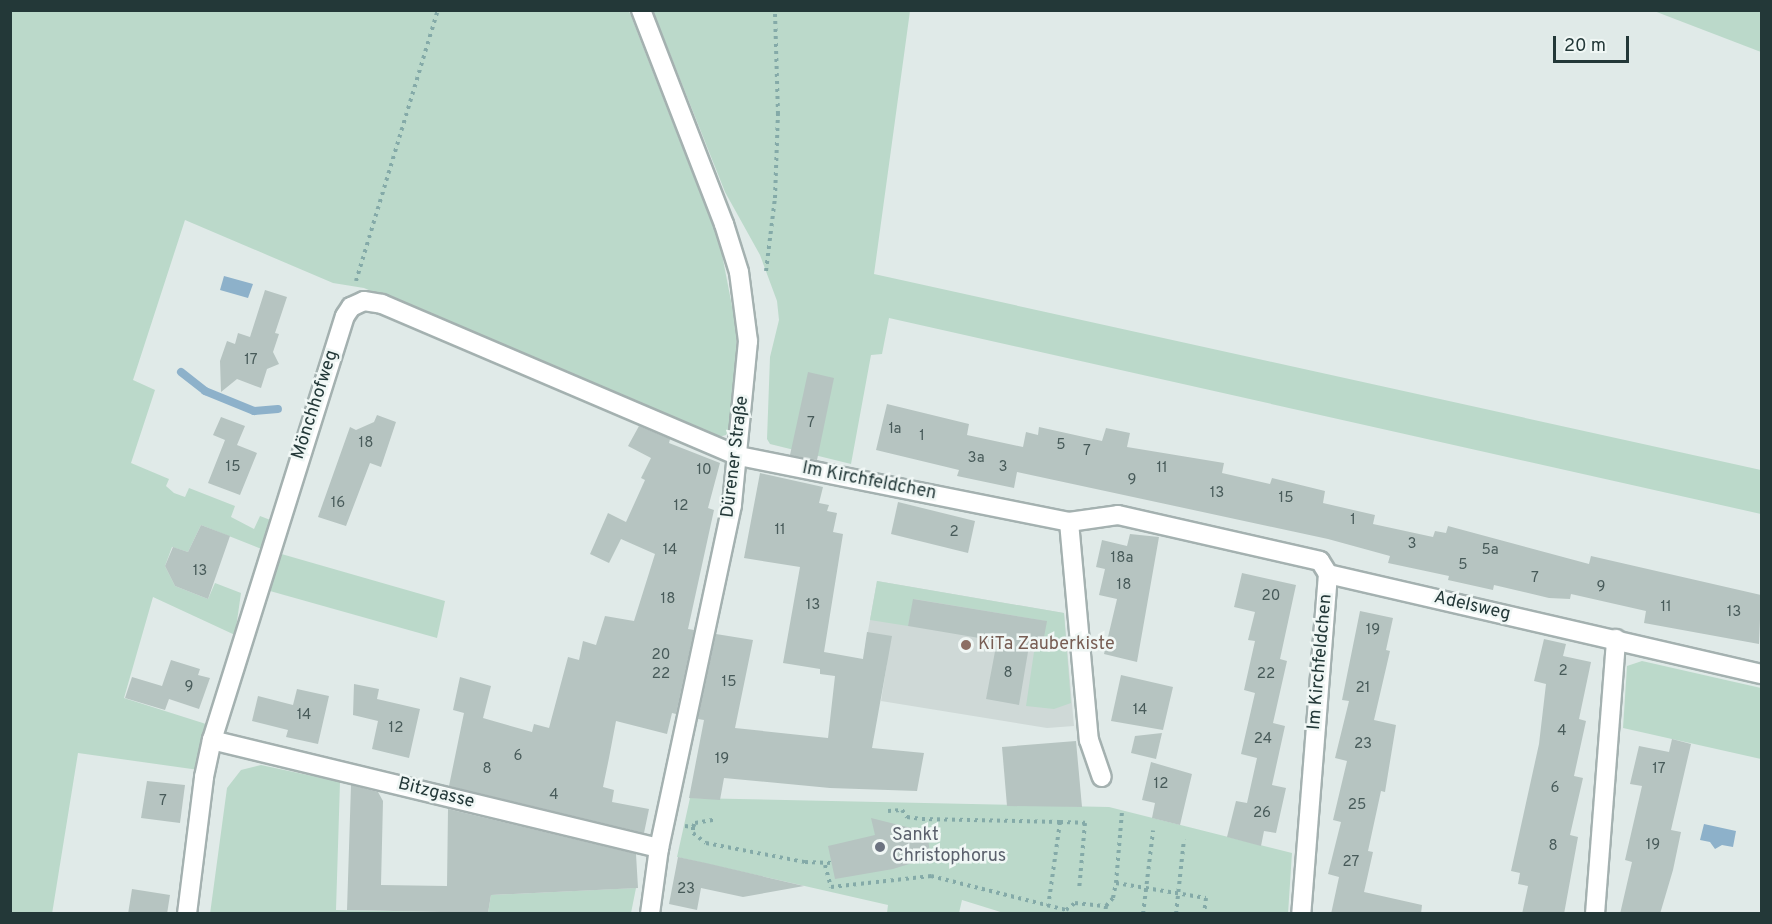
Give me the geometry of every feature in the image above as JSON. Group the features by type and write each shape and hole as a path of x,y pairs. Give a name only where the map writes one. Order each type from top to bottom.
{"street":[{"name":"Dürener Straße","path":"641,10 718,205 739,272 747,341 739,456 659,848 650,914"},
{"path":"345,316 359,303 382,304 739,456"},
{"name":"Mönchhofweg","path":"187,914 204,777 212,740 345,316"},
{"name":"Im Kirchfeldchen","path":"739,456 1069,522 1118,516 1320,561 1328,574 1301,914"},
{"path":"1069,522 1089,740 1102,777"},
{"name":"Adelsweg","path":"1328,574 1761,674"},
{"path":"1595,914 1616,639"},
{"name":"Bitzgasse","path":"212,740 659,848"}],"path":[{"path":"345,316 438,10"},
{"path":"766,272 775,198 777,138 774,10"},
{"path":"888,811 902,810 908,817 922,819 1085,823 1079,890"},
{"path":"1106,914 1106,906 1113,898 1116,883 1122,811"},
{"path":"717,819 695,823 693,833 706,843 825,865 832,863"},
{"path":"1048,907 1060,822"},
{"path":"673,824 693,827"},
{"path":"1143,914 1153,831"},
{"path":"1176,914 1184,839"},
{"path":"825,865 831,887 931,876 1048,907 1066,910 1075,903 1106,906"},
{"path":"1116,883 1206,898 1204,914"}],"shaded area":[{"name":"KiTa Zauberkiste","path":"877,581 1064,613 1074,726 1047,728 881,701 887,663 863,659"}],"green space":[{"path":"10,11 629,11 720,244 737,332 734,419 726,435 715,438 712,433 364,288 333,283 185,220 133,380 155,390 131,463 169,479 166,486 174,493 185,497 189,488 235,506 231,517 254,529 260,516 273,521 264,550 201,525 188,552 172,547 165,566 175,586 208,599 215,583 241,593 235,635 153,597 124,698 206,724 199,770 78,753 52,914 10,913"},
{"path":"653,11 910,11 874,274 1761,470 1761,514 889,318 882,354 871,355 851,464 770,444 767,439 770,357 779,320 777,301 760,255 725,192"},
{"path":"1654,11 1761,11 1761,52"},
{"path":"278,553 445,601 437,638 270,591"},
{"path":"877,581 1064,613 1071,703 1054,709 1026,706 1034,652 1042,648 1046,621 914,599 908,626 870,620"},
{"path":"1642,661 1761,688 1761,759 1623,728 1627,666"},
{"path":"261,765 340,782 336,910 488,913 491,895 636,888 631,913 210,914 227,788 241,770"},
{"path":"690,798 1109,807 1292,853 1288,914 1007,914 962,900 959,913 887,913 888,905 677,857"}],"water":[{"path":"224,276 253,284 248,298 220,290"},
{"path":"1704,824 1736,831 1733,847 1722,845 1715,849 1710,842 1700,840"}],"building":[{"path":"265,290 287,297 275,333 279,334 273,352 279,364 267,369 261,388 237,379 221,392 220,361 227,341 235,344 238,333 250,337"},
{"path":"808,372 834,378 817,460 790,455"},
{"path":"887,404 969,424 967,435 1023,447 1026,432 1038,435 1039,427 1102,441 1106,428 1130,433 1127,447 1224,463 1222,473 1270,484 1272,478 1325,491 1323,503 1375,515 1373,524 1433,537 1435,531 1446,533 1448,526 1589,564 1591,556 1761,595 1759,644 1644,623 1646,611 1571,594 1570,599 1549,598 1494,585 1493,590 1448,580 1449,576 1388,563 1390,556 1328,539 1017,472 1014,488 957,476 959,470 876,450"},
{"path":"377,415 396,422 381,467 370,463 346,526 318,517 350,427 356,430 374,422"},
{"path":"221,417 245,426 237,445 257,453 240,495 208,483 225,440 213,435"},
{"path":"639,426 670,439 669,443 720,463 708,508 714,510 688,629 694,630 676,714 672,713 667,734 616,721 603,787 614,790 612,802 649,809 644,833 449,786 464,713 453,710 460,677 491,686 483,718 532,732 534,724 549,728 568,657 579,660 583,641 596,645 605,616 634,621 655,554 621,539 609,563 590,554 608,513 626,522 645,480 641,478 651,458 628,446"},
{"path":"760,473 823,487 819,503 829,505 827,511 837,513 833,532 843,534 824,652 863,659 867,632 892,636 872,748 924,753 917,791 830,788 724,778 720,800 689,798 704,720 698,719 716,634 753,640 735,728 828,738 835,676 820,674 820,669 783,663 800,567 744,558"},
{"path":"898,502 975,521 968,553 891,534"},
{"path":"201,525 230,536 208,599 175,586 165,566 173,547 188,552"},
{"path":"1130,534 1159,537 1137,662 1104,654 1117,599 1099,595 1105,569 1096,567 1102,540 1127,546"},
{"path":"1242,573 1296,585 1280,659 1287,661 1273,723 1285,726 1272,785 1286,788 1276,833 1264,831 1261,846 1227,837 1236,801 1247,803 1257,758 1241,754 1255,693 1244,690 1255,641 1248,640 1255,612 1234,607"},
{"path":"913,599 1047,621 1042,648 1029,646 1019,705 986,699 997,641 908,626"},
{"path":"1360,611 1393,618 1386,650 1390,651 1374,720 1396,725 1385,792 1381,791 1368,851 1373,852 1364,892 1422,905 1421,914 1331,914 1339,877 1328,874 1341,822 1333,820 1347,761 1335,758 1349,701 1342,700"},
{"path":"1544,639 1566,644 1563,656 1591,662 1579,719 1586,721 1574,776 1583,778 1570,835 1578,837 1564,914 1522,914 1528,886 1518,884 1520,873 1511,871 1539,744 1546,684 1534,681"},
{"path":"171,660 200,669 198,675 210,678 199,709 169,699 165,710 125,698 132,677 162,686"},
{"path":"1121,675 1173,687 1163,730 1111,721"},
{"path":"354,684 379,689 377,699 420,709 409,758 372,749 378,721 353,715"},
{"path":"297,689 329,696 318,744 286,737 288,730 252,721 258,696 293,705"},
{"path":"1162,733 1156,759 1131,753 1135,736"},
{"path":"1672,739 1691,744 1671,830 1681,832 1660,914 1620,914 1632,862 1625,860 1642,786 1630,784 1639,746 1669,752"},
{"path":"1076,741 1082,807 1007,806 1002,747"},
{"path":"1151,762 1192,774 1180,825 1152,818 1155,803 1142,800"},
{"path":"147,781 185,785 180,823 141,818"},
{"path":"351,785 378,792 383,801 381,885 447,886 448,809 636,854 638,888 491,895 488,913 347,910"},
{"name":"Sankt Christophorus","path":"871,818 927,832 930,853 922,860 893,869 835,879 828,846 875,835"},
{"path":"678,857 804,886 743,897 701,888 697,910 669,904"},
{"path":"132,889 170,895 167,914 128,914"}],"waterway":[{"path":"181,372 205,391 254,411 278,409"}],"place":[{"name":"KiTa Zauberkiste","path":"966,645"},
{"name":"Sankt Christophorus","path":"880,847"}]}
